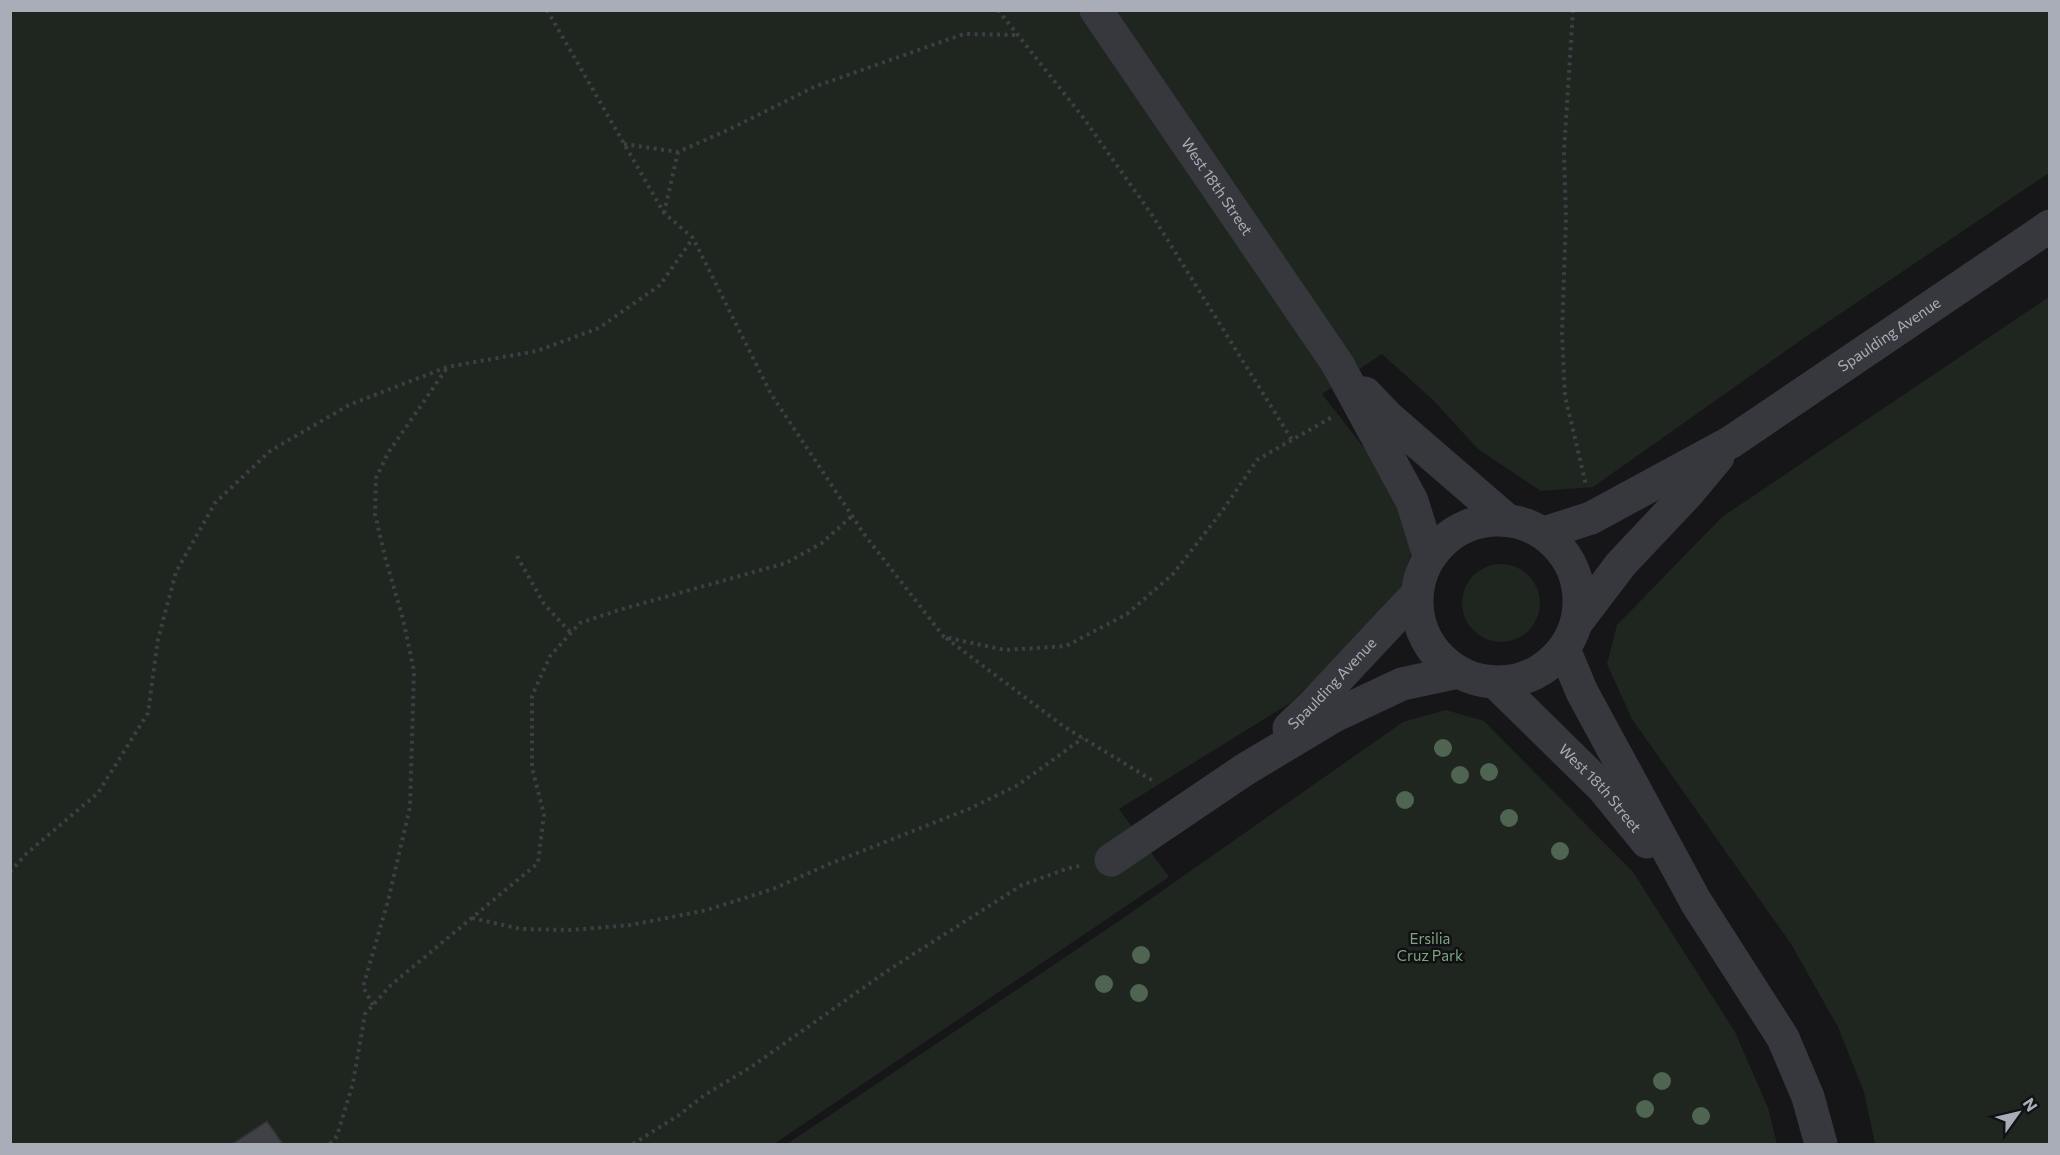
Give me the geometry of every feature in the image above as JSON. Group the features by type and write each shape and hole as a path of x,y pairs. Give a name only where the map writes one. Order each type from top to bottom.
{"street":[{"name":"West 18th Street","path":"1096,10 1337,363 1412,501 1429,555"},
{"name":"Spaulding Avenue","path":"1544,534 1591,518 1731,442 2049,226"},
{"name":"West 18th Street","path":"1337,363 1388,417 1507,520"},
{"name":"Spaulding Avenue","path":"1571,635 1624,562 1688,493 1731,442"},
{"path":"1489,519 1520,522 1544,534 1561,550 1574,572 1579,599 1571,635 1543,669 1518,680 1496,683 1458,672 1444,662 1426,640 1418,617 1417,594 1422,570 1429,555 1438,545 1462,527 1489,519"},
{"name":"Spaulding Avenue","path":"1244,770 1313,705 1417,594"},
{"name":"West 18th Street","path":"1571,635 1582,692 1696,902 1783,1038 1808,1097 1821,1144"},
{"name":"Spaulding Avenue","path":"1111,860 1244,770 1334,716 1402,684 1458,672"},
{"name":"West 18th Street","path":"1496,683 1603,788 1696,902"}],"path":[{"path":"547,10 664,213 693,238 771,394 852,516 944,637 1063,726 1155,782"},
{"path":"998,10 1082,116 1152,215 1292,440"},
{"path":"1573,10 1564,151 1566,218 1562,334 1565,396 1586,485"},
{"path":"624,144 678,152 814,87 964,34 1018,35"},
{"path":"664,213 678,152"},
{"path":"10,872 26,854 98,793 148,713 158,639 176,572 215,503 270,451 350,405 447,367 537,351 599,327 660,285 693,238"},
{"path":"373,1005 363,987 388,901 410,807 414,671 403,619 375,514 376,478 388,453 447,367"},
{"path":"944,637 1005,650 1066,646 1127,614 1173,574 1223,510 1257,460 1358,402"},
{"path":"330,1144 337,1136 353,1083 365,1014 391,985 538,863 544,814 532,768 532,696 550,656 580,623 786,563 822,543 852,516"},
{"path":"517,556 544,604 571,633"},
{"path":"471,918 521,929 572,930 632,925 707,910 773,889 829,864 969,809 1018,785 1083,738"},
{"path":"633,1144 679,1115 706,1094 751,1067 887,971 1022,885 1066,869 1111,860"}],"green space":[{"path":"10,11 2049,11 2049,173 1804,338 1593,487 1541,491 1478,449 1434,401 1382,354 1322,394 1375,462 1405,515 1413,547 1400,589 1366,632 1290,703 1119,809 1169,877 774,1144 11,1144"},
{"path":"2049,297 2049,1144 1875,1144 1864,1092 1838,1027 1791,944 1632,719 1607,664 1617,625 1722,517"},
{"path":"1493,564 1509,564 1523,570 1534,581 1540,595 1540,611 1534,625 1523,636 1509,642 1493,642 1479,636 1468,625 1462,611 1462,595 1468,581 1479,570"},
{"name":"Ersilia Cruz Park","path":"1446,710 1484,721 1633,872 1735,1032 1768,1108 1777,1144 787,1144 1122,919 1403,722"}],"building":[{"path":"267,1121 283,1144 232,1144"}]}
